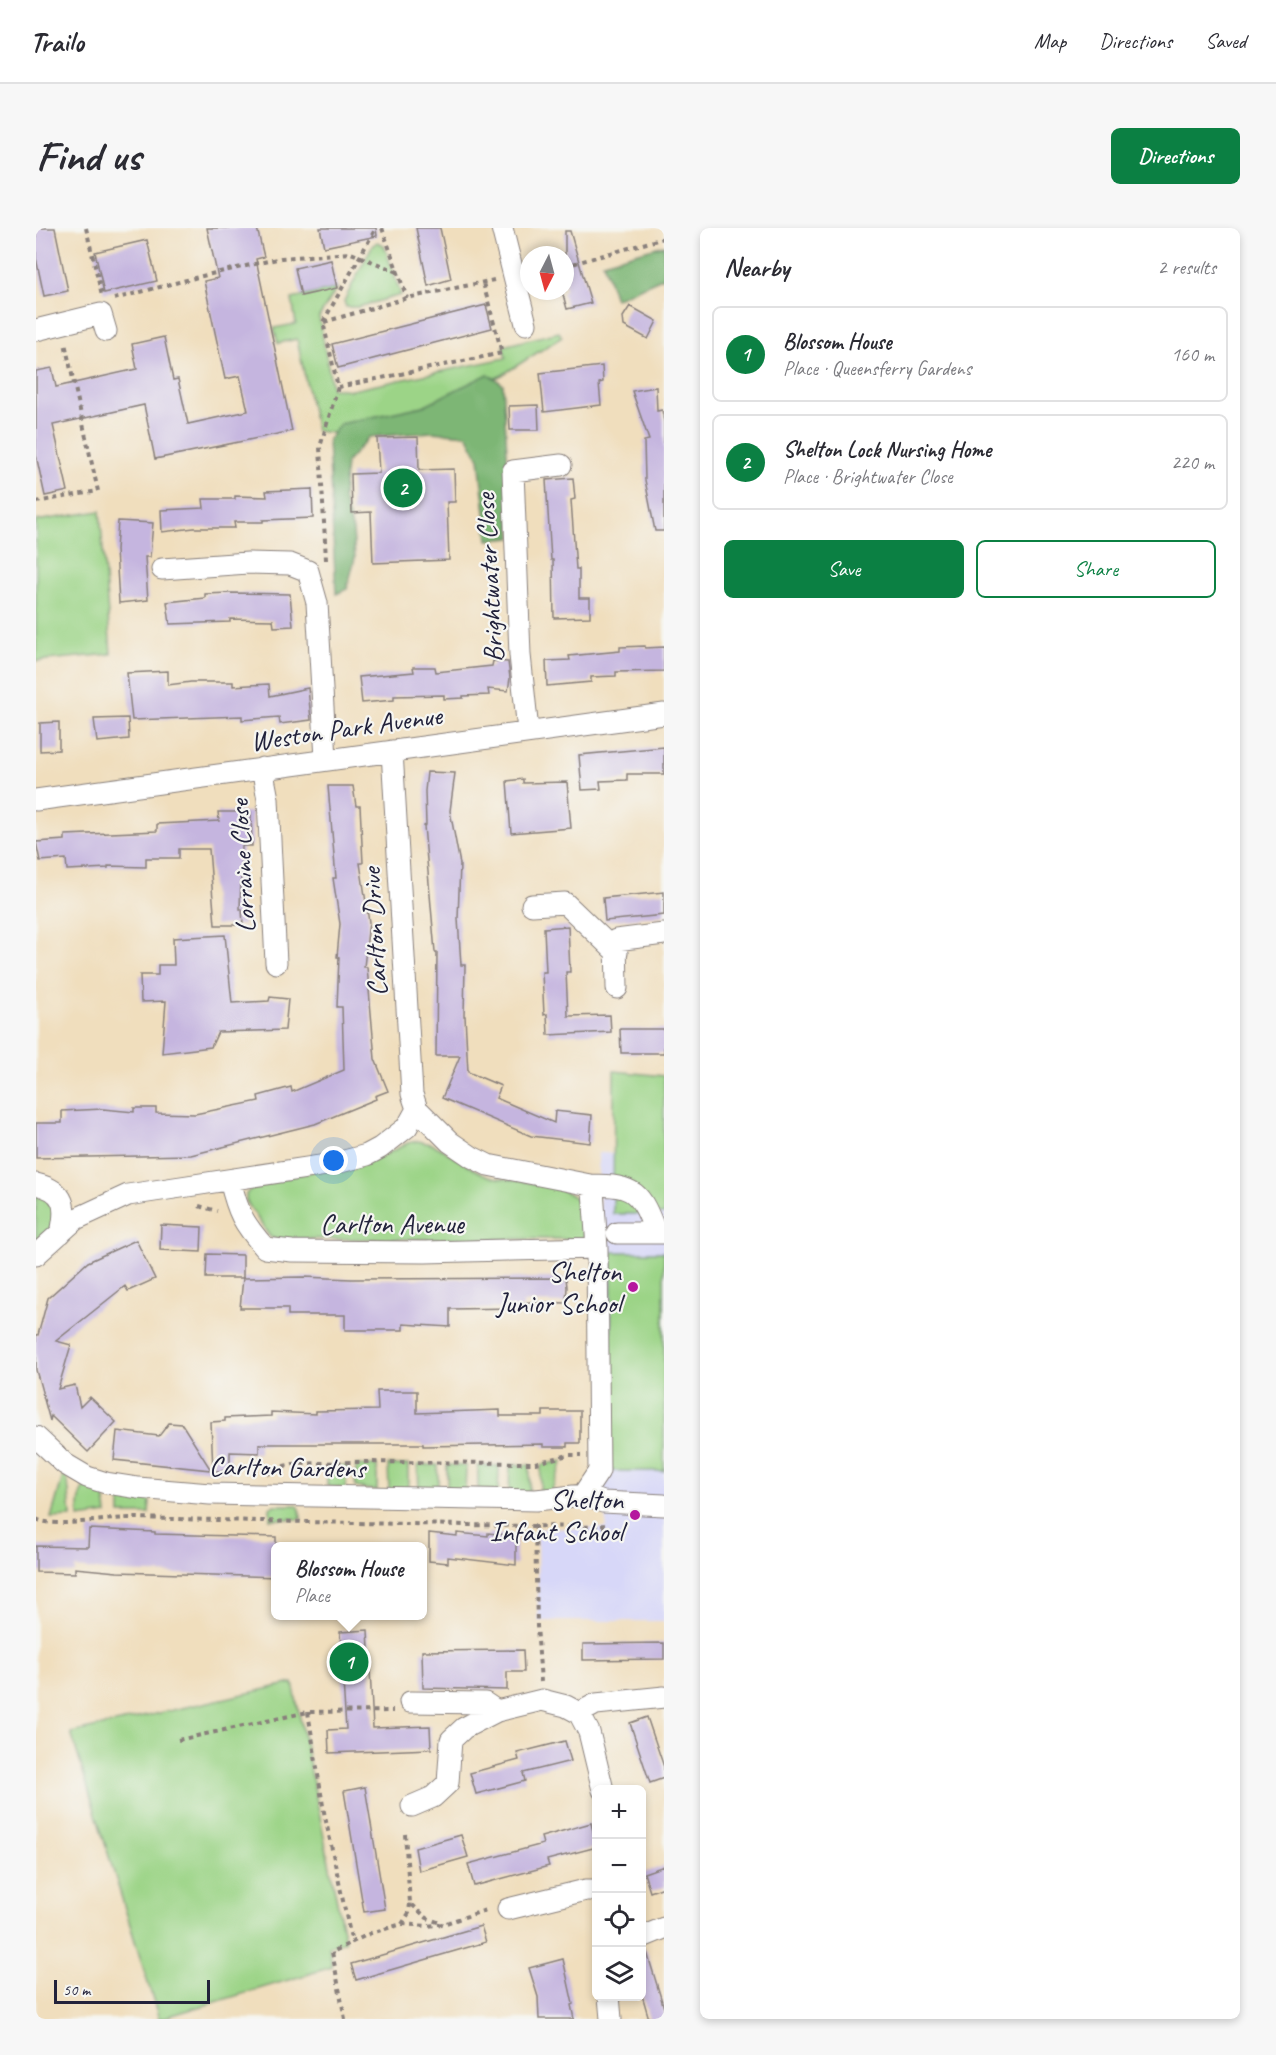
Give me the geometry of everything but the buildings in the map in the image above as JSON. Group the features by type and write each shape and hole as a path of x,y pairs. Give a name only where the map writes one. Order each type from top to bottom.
{"street":[{"path":"502,228 526,324"},
{"path":"36,330 101,314 105,331"},
{"name":"Brightwater Close","path":"528,731 520,654 513,471 561,465"},
{"path":"162,569 248,563 290,564 308,571 317,603 326,759"},
{"name":"Weston Park Avenue","path":"36,800 664,714"},
{"name":"Carlton Drive","path":"392,751 412,1094 417,1109"},
{"name":"Lorraine Close","path":"262,768 268,799 276,963"},
{"path":"532,905 565,903 617,953"},
{"path":"617,988 616,940 664,934"},
{"path":"417,1109 450,1142 488,1165 590,1185 618,1185 633,1192 645,1205 660,1233 617,1233"},
{"name":"Carlton Avenue","path":"36,1255 76,1219 128,1195 333,1164 367,1155 407,1127 417,1109"},
{"name":"Carlton Avenue","path":"230,1180 244,1224 265,1248 292,1251 425,1252 597,1248"},
{"path":"36,1184 49,1188 63,1203 65,1215 61,1233"},
{"path":"590,1185 593,1190 597,1248 599,1454 599,1471 593,1498"},
{"name":"Carlton Gardens","path":"36,1437 46,1449 87,1477 106,1483 138,1488 210,1494 543,1499"},
{"path":"543,1499 593,1498 664,1505"},
{"path":"579,1713 597,1704 664,1697"},
{"path":"412,1806 433,1797 448,1783 451,1740 464,1728 497,1711 542,1700 566,1706 579,1713 589,1732 602,1785"},
{"path":"405,1707 485,1703 497,1711"},
{"path":"508,1909 592,1890"},
{"path":"646,1935 664,1928"},
{"path":"609,2001 611,2019"}],"path":[{"path":"86,228 104,302 198,276 281,258 351,253 398,272"},
{"path":"326,562 320,447 338,387 323,322 376,228"},
{"path":"382,228 407,298"},
{"path":"574,263 664,238"},
{"path":"323,322 407,298 514,276"},
{"path":"338,387 502,354 483,283"},
{"path":"36,502 99,490 61,325"},
{"path":"193,1205 225,1214"},
{"path":"262,1477 293,1464 535,1463 570,1455 599,1454"},
{"path":"36,1519 42,1522 76,1522 114,1518 603,1527 593,1498"},
{"path":"542,1700 537,1626 536,1526 543,1499"},
{"path":"178,1740 308,1712 405,1707"},
{"path":"308,1712 324,1812 352,1943"},
{"path":"402,1924 409,1913 410,1903 405,1834"},
{"path":"410,1903 427,1918 443,1924"},
{"path":"345,2019 332,1952 371,1933 402,1924 427,1926 443,1924 495,1907 508,1909"}],"shaded area":[{"path":"598,1153 664,1154 664,1621 538,1621 537,1529 607,1528 603,1502 605,1420"}],"green space":[{"path":"377,242 384,245 401,295 358,307 346,307 344,301 372,246"},
{"path":"664,245 664,277 615,299 603,262"},
{"path":"337,288 319,317 332,388 352,390 506,358 503,346 559,332 562,337 502,375 429,410 333,433 316,431 297,339 278,343 274,328 296,324 292,299"},
{"path":"488,374 503,384 512,538 488,540 479,458 467,435 432,432 369,437 346,463 343,498 353,531 355,558 347,589 336,594 328,440 340,424 423,406"},
{"path":"100,511 111,654 36,661 36,521"},
{"path":"614,1071 664,1076 664,1214 613,1214"},
{"path":"418,1141 434,1145 489,1176 544,1185 570,1194 579,1202 584,1213 584,1241 561,1239 276,1239 270,1237 246,1201 246,1194 256,1184 383,1156 408,1143"},
{"path":"36,1192 54,1200 56,1223 36,1244"},
{"path":"612,1252 664,1252 664,1471 610,1471"},
{"path":"563,1461 551,1492 540,1492 541,1465"},
{"path":"356,1465 377,1466 377,1491 355,1487"},
{"path":"388,1465 408,1465 408,1490 389,1491"},
{"path":"418,1465 438,1465 438,1492 419,1490"},
{"path":"447,1465 466,1466 465,1493 452,1493 447,1487"},
{"path":"510,1465 530,1465 529,1494 509,1494"},
{"path":"348,1466 345,1489 327,1486 327,1467"},
{"path":"478,1466 499,1466 498,1493 482,1493 478,1487"},
{"path":"63,1476 68,1482 71,1517 51,1518"},
{"path":"86,1486 103,1495 107,1514 79,1518 80,1497"},
{"path":"126,1496 146,1497 150,1501 149,1514 120,1514 120,1501"},
{"path":"274,1505 297,1505 301,1519 270,1519 270,1508"},
{"path":"293,1683 345,1941 329,1946 332,1967 159,2019 71,1733"}],"place":[{"name":"Shelton Lock Nursing Home","path":"403,488"},
{"name":"Shelton Junior School","path":"633,1287"},
{"name":"Shelton Infant School","path":"635,1515"},
{"name":"Blossom House","path":"349,1662"}]}
